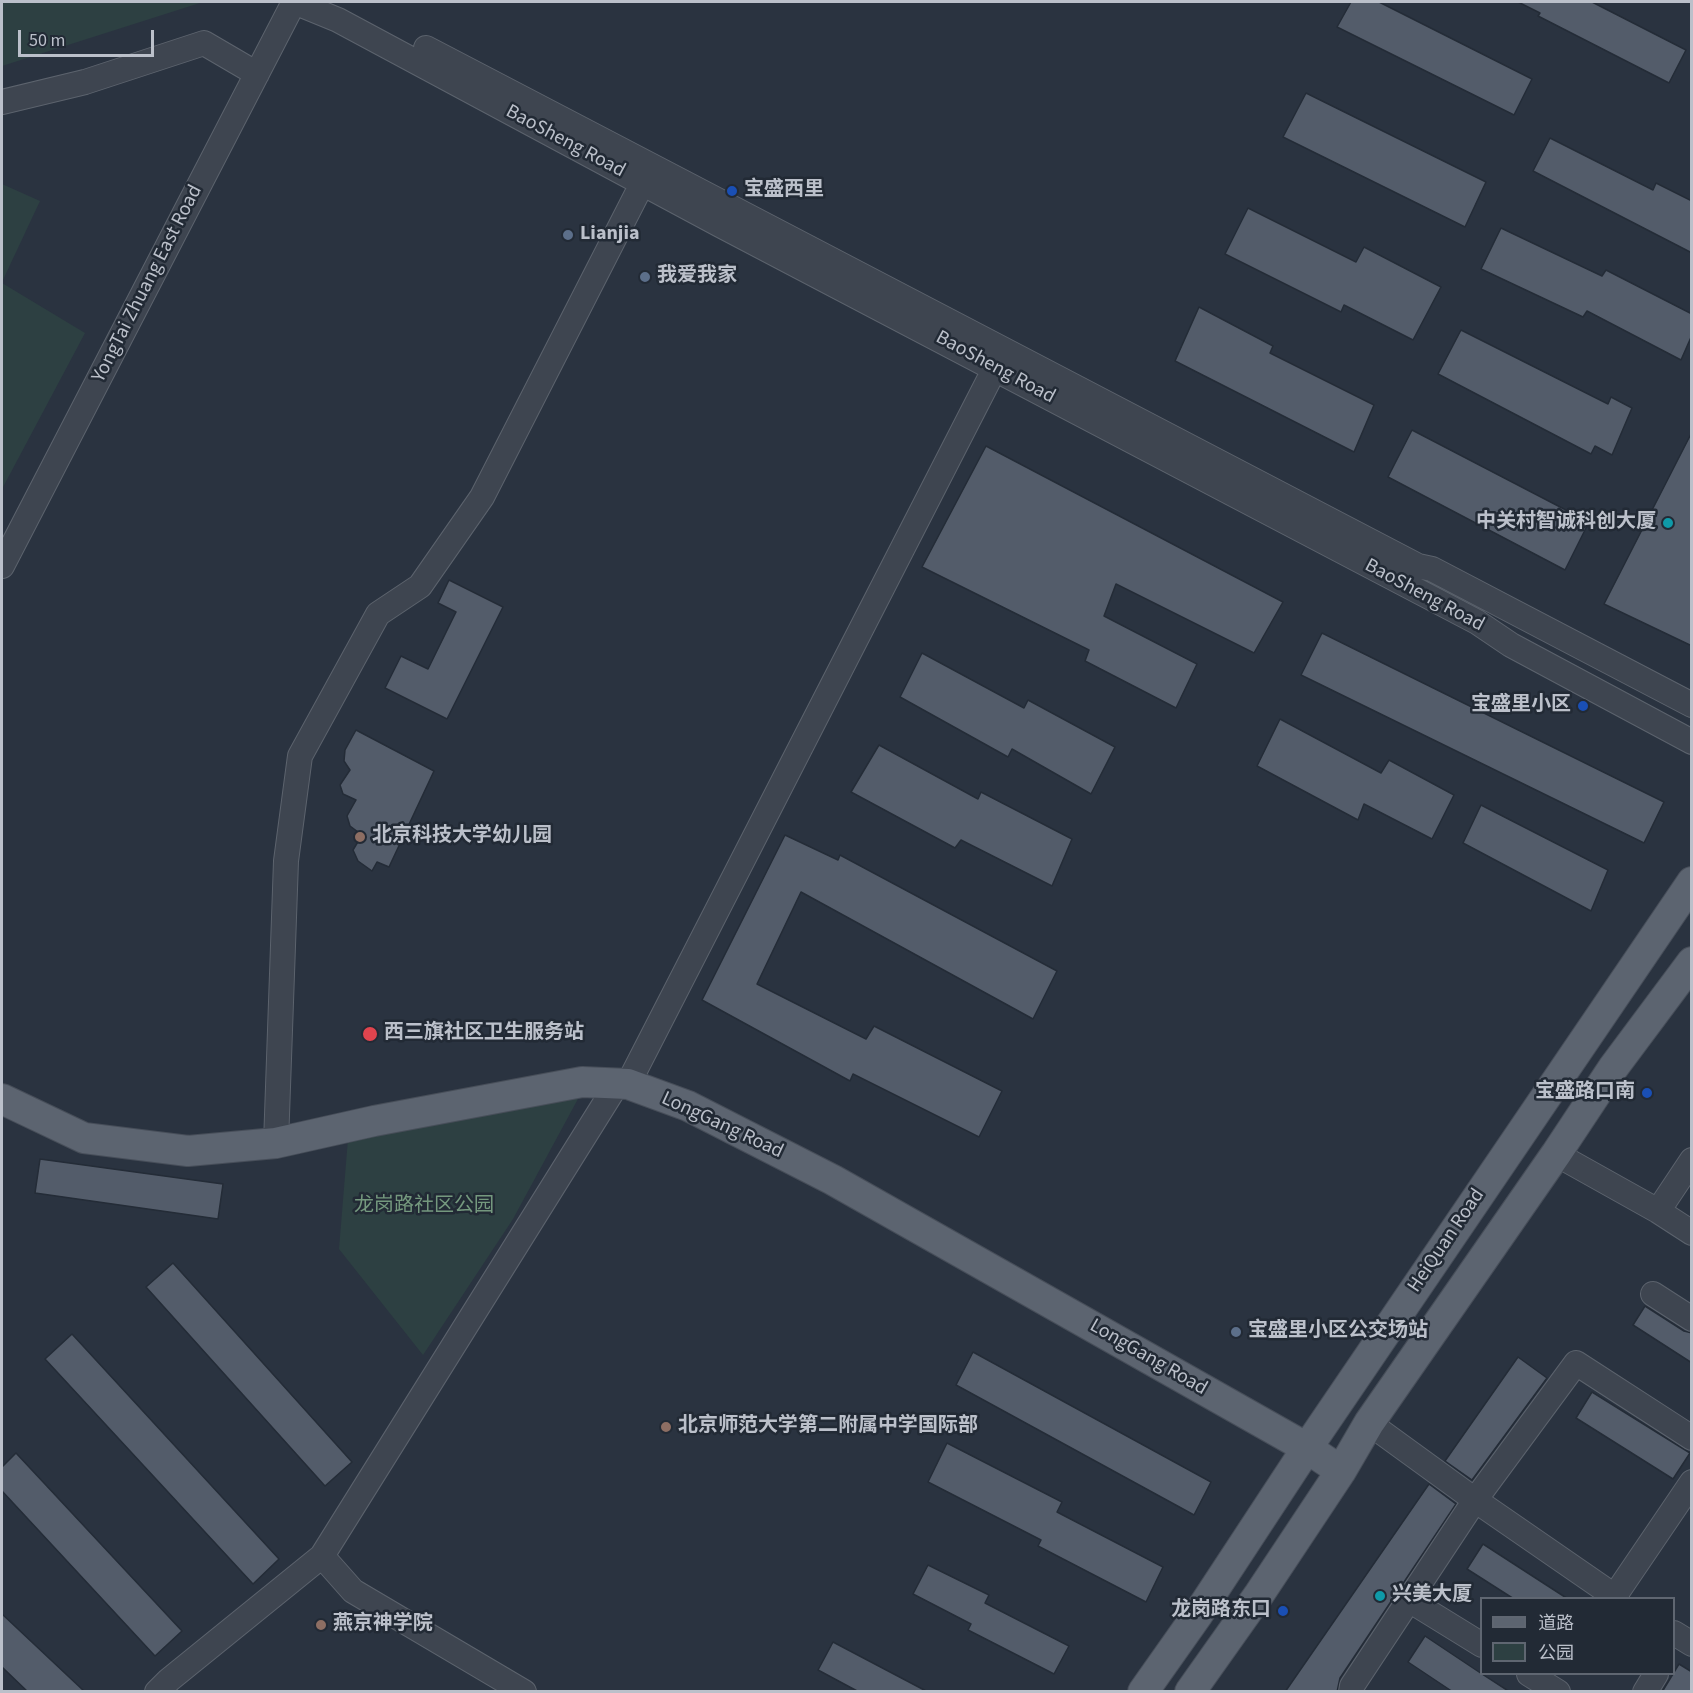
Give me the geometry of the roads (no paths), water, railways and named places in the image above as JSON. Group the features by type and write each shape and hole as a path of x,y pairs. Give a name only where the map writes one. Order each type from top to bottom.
{"main road":[{"name":"HeiQuan Road","path":"1143,1692 1692,882"},
{"name":"HeiQuan Road","path":"1190,1692 1341,1472 1369,1423 1613,1068 1692,962"},
{"name":"LongGang Road","path":"2,1099 84,1138 188,1151 276,1143 374,1121 582,1082 622,1084 688,1106 833,1180 1307,1448 1341,1472"}],"street":[{"name":"YongTai Zhuang East Road","path":"2,566 294,2"},
{"name":"BaoSheng Road","path":"294,2 338,20 642,184 1476,622 1511,645 1692,742"},
{"name":"BaoSheng Road","path":"336,2 1408,561 1432,569 1692,705"},
{"path":"2,102 85,82 204,43 256,74"},
{"path":"276,1143 286,861 300,756 378,614 420,586 482,497 642,184"},
{"path":"157,1692 322,1556 622,1084 995,368"},
{"path":"1556,1154 1658,1211 1692,1233"},
{"path":"1658,1211 1692,1160"},
{"path":"1653,1294 1692,1319"},
{"path":"1351,1692 1352,1686 1475,1500 1576,1364 1692,1438"},
{"path":"1369,1423 1615,1597"},
{"path":"1617,1597 1692,1482"},
{"path":"322,1556 353,1591 524,1692"},
{"path":"1409,1600 1480,1644"},
{"path":"1531,1675 1558,1692"},
{"path":"1645,1692 1655,1675"}],"place":[{"name":"宝盛西里","path":"732,191"},
{"name":"Lianjia","path":"568,235"},
{"name":"我爱我家","path":"645,277"},
{"name":"中关村智诚科创大厦","path":"1668,523"},
{"name":"宝盛里小区","path":"1583,706"},
{"name":"北京科技大学幼儿园","path":"360,837"},
{"name":"西三旗社区卫生服务站","path":"370,1034"},
{"name":"宝盛路口南","path":"1647,1093"},
{"name":"宝盛里小区公交场站","path":"1236,1332"},
{"name":"北京师范大学第二附属中学国际部","path":"666,1427"},
{"name":"兴美大厦","path":"1380,1596"},
{"name":"龙岗路东口","path":"1283,1611"},
{"name":"燕京神学院","path":"321,1625"}],"park label":[{"name":"龙岗路社区公园","path":"424,1207"}]}
